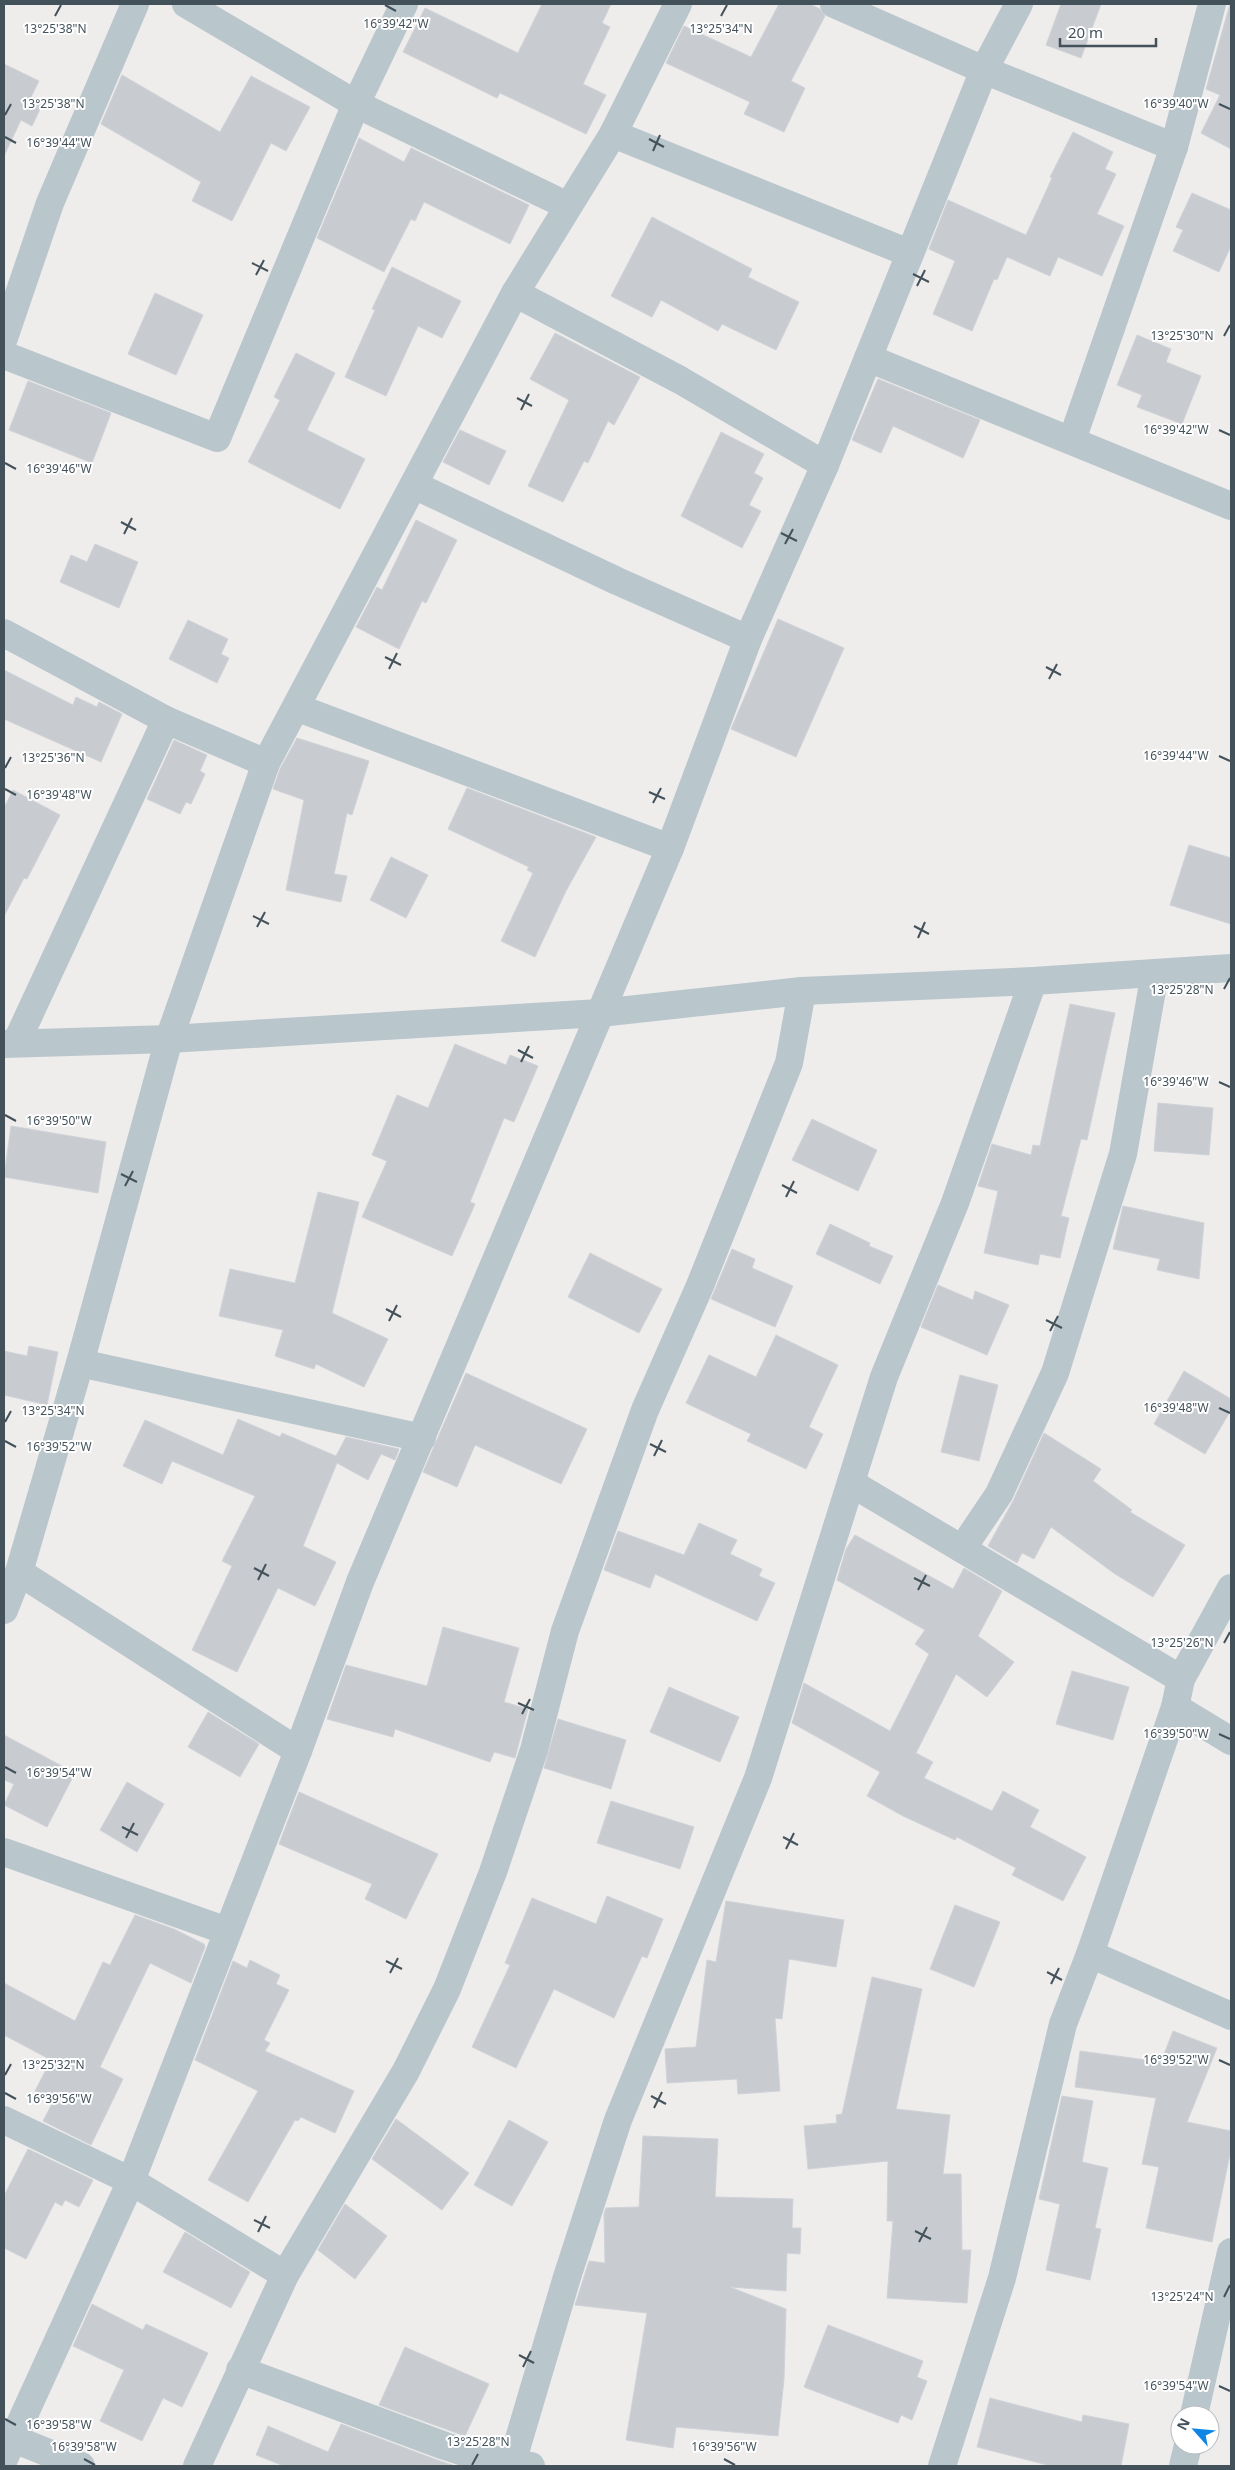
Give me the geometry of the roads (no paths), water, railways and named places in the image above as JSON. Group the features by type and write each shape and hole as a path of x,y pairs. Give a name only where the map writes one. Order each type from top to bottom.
{"street":[{"path":"4,338 50,203 134,4"},
{"path":"186,4 356,104 568,206"},
{"path":"4,355 217,438 356,104 404,4"},
{"path":"4,1610 19,1572 80,1363 169,1039 266,763 298,708 515,293 613,134 678,4"},
{"path":"834,4 984,70 1174,147"},
{"path":"82,2466 6,2444 131,2181 298,1751 360,1582 670,848 748,639 825,465 984,70 1019,4"},
{"path":"1072,440 1174,147 1212,4"},
{"path":"613,134 909,253"},
{"path":"515,293 680,380 825,465"},
{"path":"868,358 1231,506"},
{"path":"414,485 617,581 748,639"},
{"path":"4,633 166,720 266,763"},
{"path":"298,708 670,848"},
{"path":"166,720 10,1043 169,1039 600,1013 802,991 1033,981 1231,968"},
{"path":"962,1549 999,1494 1055,1373 1123,1154 1155,973"},
{"path":"240,2370 444,2446 478,2457 518,2465 567,2277 618,2120 758,1778 884,1377 955,1203 1033,981"},
{"path":"197,2466 285,2275 406,2071 450,1980 493,1872 534,1750 565,1631 645,1410 700,1288 789,1063 802,991"},
{"path":"80,1363 422,1438"},
{"path":"851,1483 1181,1679"},
{"path":"19,1572 298,1751"},
{"path":"942,2466 1002,2278 1063,2024 1090,1954 1175,1707 1181,1679 1231,1588"},
{"path":"1175,1707 1231,1741"},
{"path":"4,1852 227,1931"},
{"path":"1090,1954 1231,2016"},
{"path":"4,2120 131,2181 285,2275"},
{"path":"1197,2405 1222,2330 1231,2252"}]}
